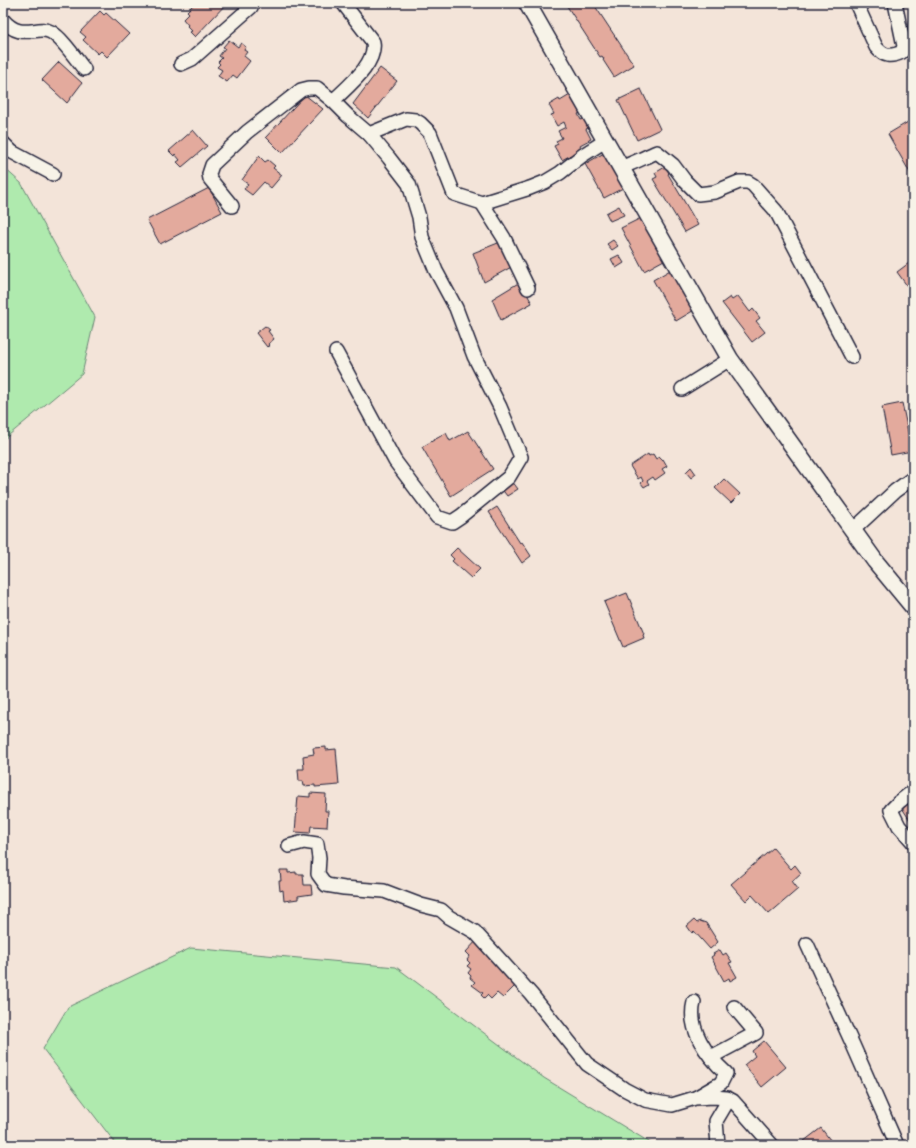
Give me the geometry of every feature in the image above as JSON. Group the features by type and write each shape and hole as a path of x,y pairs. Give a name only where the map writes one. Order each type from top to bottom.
{"main road":[{"path":"527,3 605,141 622,167 730,359 875,561 913,607"}],"street":[{"path":"182,64 192,59 253,3"},
{"path":"333,101 362,72 372,57 374,49 373,42 343,3"},
{"path":"856,3 876,47 881,53 887,56 894,56 902,52 904,46 895,3"},
{"path":"3,20 11,27 21,32 46,30 52,32 84,69"},
{"path":"232,206 210,179 209,174 212,165 247,132 301,90 317,88 369,134 409,184 419,217 422,237 436,271 456,308 474,356 500,407 521,457 509,477 452,522 437,517 394,461 336,352"},
{"path":"369,134 406,119 415,120 430,133 454,194 482,203 545,182 560,173 582,155 605,141"},
{"path":"3,144 20,157 53,174"},
{"path":"622,167 635,163 645,156 657,152 673,165 685,181 698,194 715,192 740,182 748,182 753,185 776,211 852,357"},
{"path":"482,203 504,238 528,288"},
{"path":"682,389 730,359"},
{"path":"853,530 895,492 913,478"},
{"path":"913,791 891,810 899,826 913,842"},
{"path":"289,846 304,842 317,844 319,858 318,874 326,885 384,891 421,905 441,910 449,917 475,932 531,994 587,1064 624,1089 645,1100 672,1105 695,1098 721,1083 726,1073 714,1062 700,1043 691,1013 694,1002"},
{"path":"807,944 897,1145"},
{"path":"711,1057 756,1033 734,1007"},
{"path":"695,1098 713,1097 730,1099 772,1145"},
{"path":"718,1145 716,1122 730,1099"}],"green space":[{"path":"3,167 21,183 95,317 82,374 3,440"},
{"path":"191,948 396,967 544,1078 654,1145 118,1145 43,1049 68,1007"}],"building":[{"path":"195,3 227,3 195,37 190,32 192,31 183,19 189,13 187,11"},
{"path":"565,3 593,3 634,65 614,77 603,60 604,59 602,56 600,57"},
{"path":"100,11 104,15 106,13 129,34 107,57 101,51 98,54 83,40 86,37 80,32"},
{"path":"229,40 238,47 241,43 246,47 244,50 247,52 244,56 250,61 237,78 233,75 227,82 218,76 222,70 217,67 220,64 218,62 222,58 219,56 225,48 223,47"},
{"path":"59,62 82,83 67,103 42,80"},
{"path":"380,68 397,81 368,118 353,104"},
{"path":"641,89 660,129 637,140 618,100"},
{"path":"305,95 323,109 282,153 266,137"},
{"path":"570,95 575,105 578,103 583,112 578,114 581,120 585,118 590,127 586,129 591,139 580,145 582,149 562,160 554,146 558,144 556,141 562,138 558,131 566,127 564,122 557,126 551,115 554,114 549,105"},
{"path":"913,119 913,178 888,134"},
{"path":"193,130 207,146 182,167 177,162 180,160 175,154 174,156 169,151"},
{"path":"604,153 623,188 604,198 585,164"},
{"path":"259,156 265,162 268,160 275,166 273,168 282,175 271,188 264,182 252,195 244,189 248,184 242,180"},
{"path":"665,167 698,225 685,232 653,179 657,177 655,173"},
{"path":"209,188 222,212 160,244 147,220"},
{"path":"619,206 624,215 610,221 606,213"},
{"path":"641,218 664,260 644,271 621,228"},
{"path":"613,240 618,246 612,250 607,244"},
{"path":"503,241 515,265 484,282 473,253"},
{"path":"619,255 624,263 616,268 611,259"},
{"path":"913,260 913,294 897,272"},
{"path":"672,269 696,309 676,321 653,280"},
{"path":"520,282 532,303 501,320 492,299"},
{"path":"738,296 750,312 753,309 760,318 756,321 765,332 752,342 722,303 730,297 732,300"},
{"path":"265,326 270,330 268,331 274,339 268,344 270,346 267,347 256,333"},
{"path":"902,403 912,451 891,455 882,407"},
{"path":"468,431 493,469 451,496 422,447 446,433 450,441"},
{"path":"648,454 649,456 653,454 656,459 659,457 662,460 663,459 667,466 662,469 665,473 655,480 653,477 647,481 649,484 644,487 641,483 643,481 641,477 638,479 630,466"},
{"path":"691,467 696,474 691,478 686,472"},
{"path":"724,479 740,494 731,503 715,488"},
{"path":"512,481 518,489 507,496 501,488"},
{"path":"497,507 520,543 522,542 531,556 522,563 489,512"},
{"path":"457,548 480,569 471,578 452,561 454,559 450,555"},
{"path":"627,593 644,634 644,638 623,647 604,602"},
{"path":"326,747 326,750 336,749 339,785 315,787 315,785 304,786 303,781 299,781 298,769 304,769 303,756 314,754 313,748"},
{"path":"310,793 326,794 325,811 328,811 327,827 311,826 310,833 295,832 298,796 310,797"},
{"path":"913,801 913,825 902,808"},
{"path":"773,848 791,869 795,865 801,873 792,881 798,889 769,914 752,895 746,901 731,884"},
{"path":"280,870 288,870 288,873 296,872 296,874 303,874 304,885 311,885 312,894 298,896 298,899 284,901 283,890 280,891"},
{"path":"694,920 697,923 700,921 706,923 718,942 710,949 694,931 692,933 687,926"},
{"path":"478,939 516,985 503,998 497,993 491,999 487,995 484,998 481,995 483,993 472,985 475,982 470,978 471,976 468,973 471,969 467,966 470,963 467,960 470,956 466,952"},
{"path":"720,950 723,955 726,953 732,962 729,963 737,977 730,981 729,978 724,981 711,957"},
{"path":"764,1041 786,1067 762,1087 744,1065 755,1056 752,1051"},
{"path":"821,1128 834,1145 799,1145"}]}
